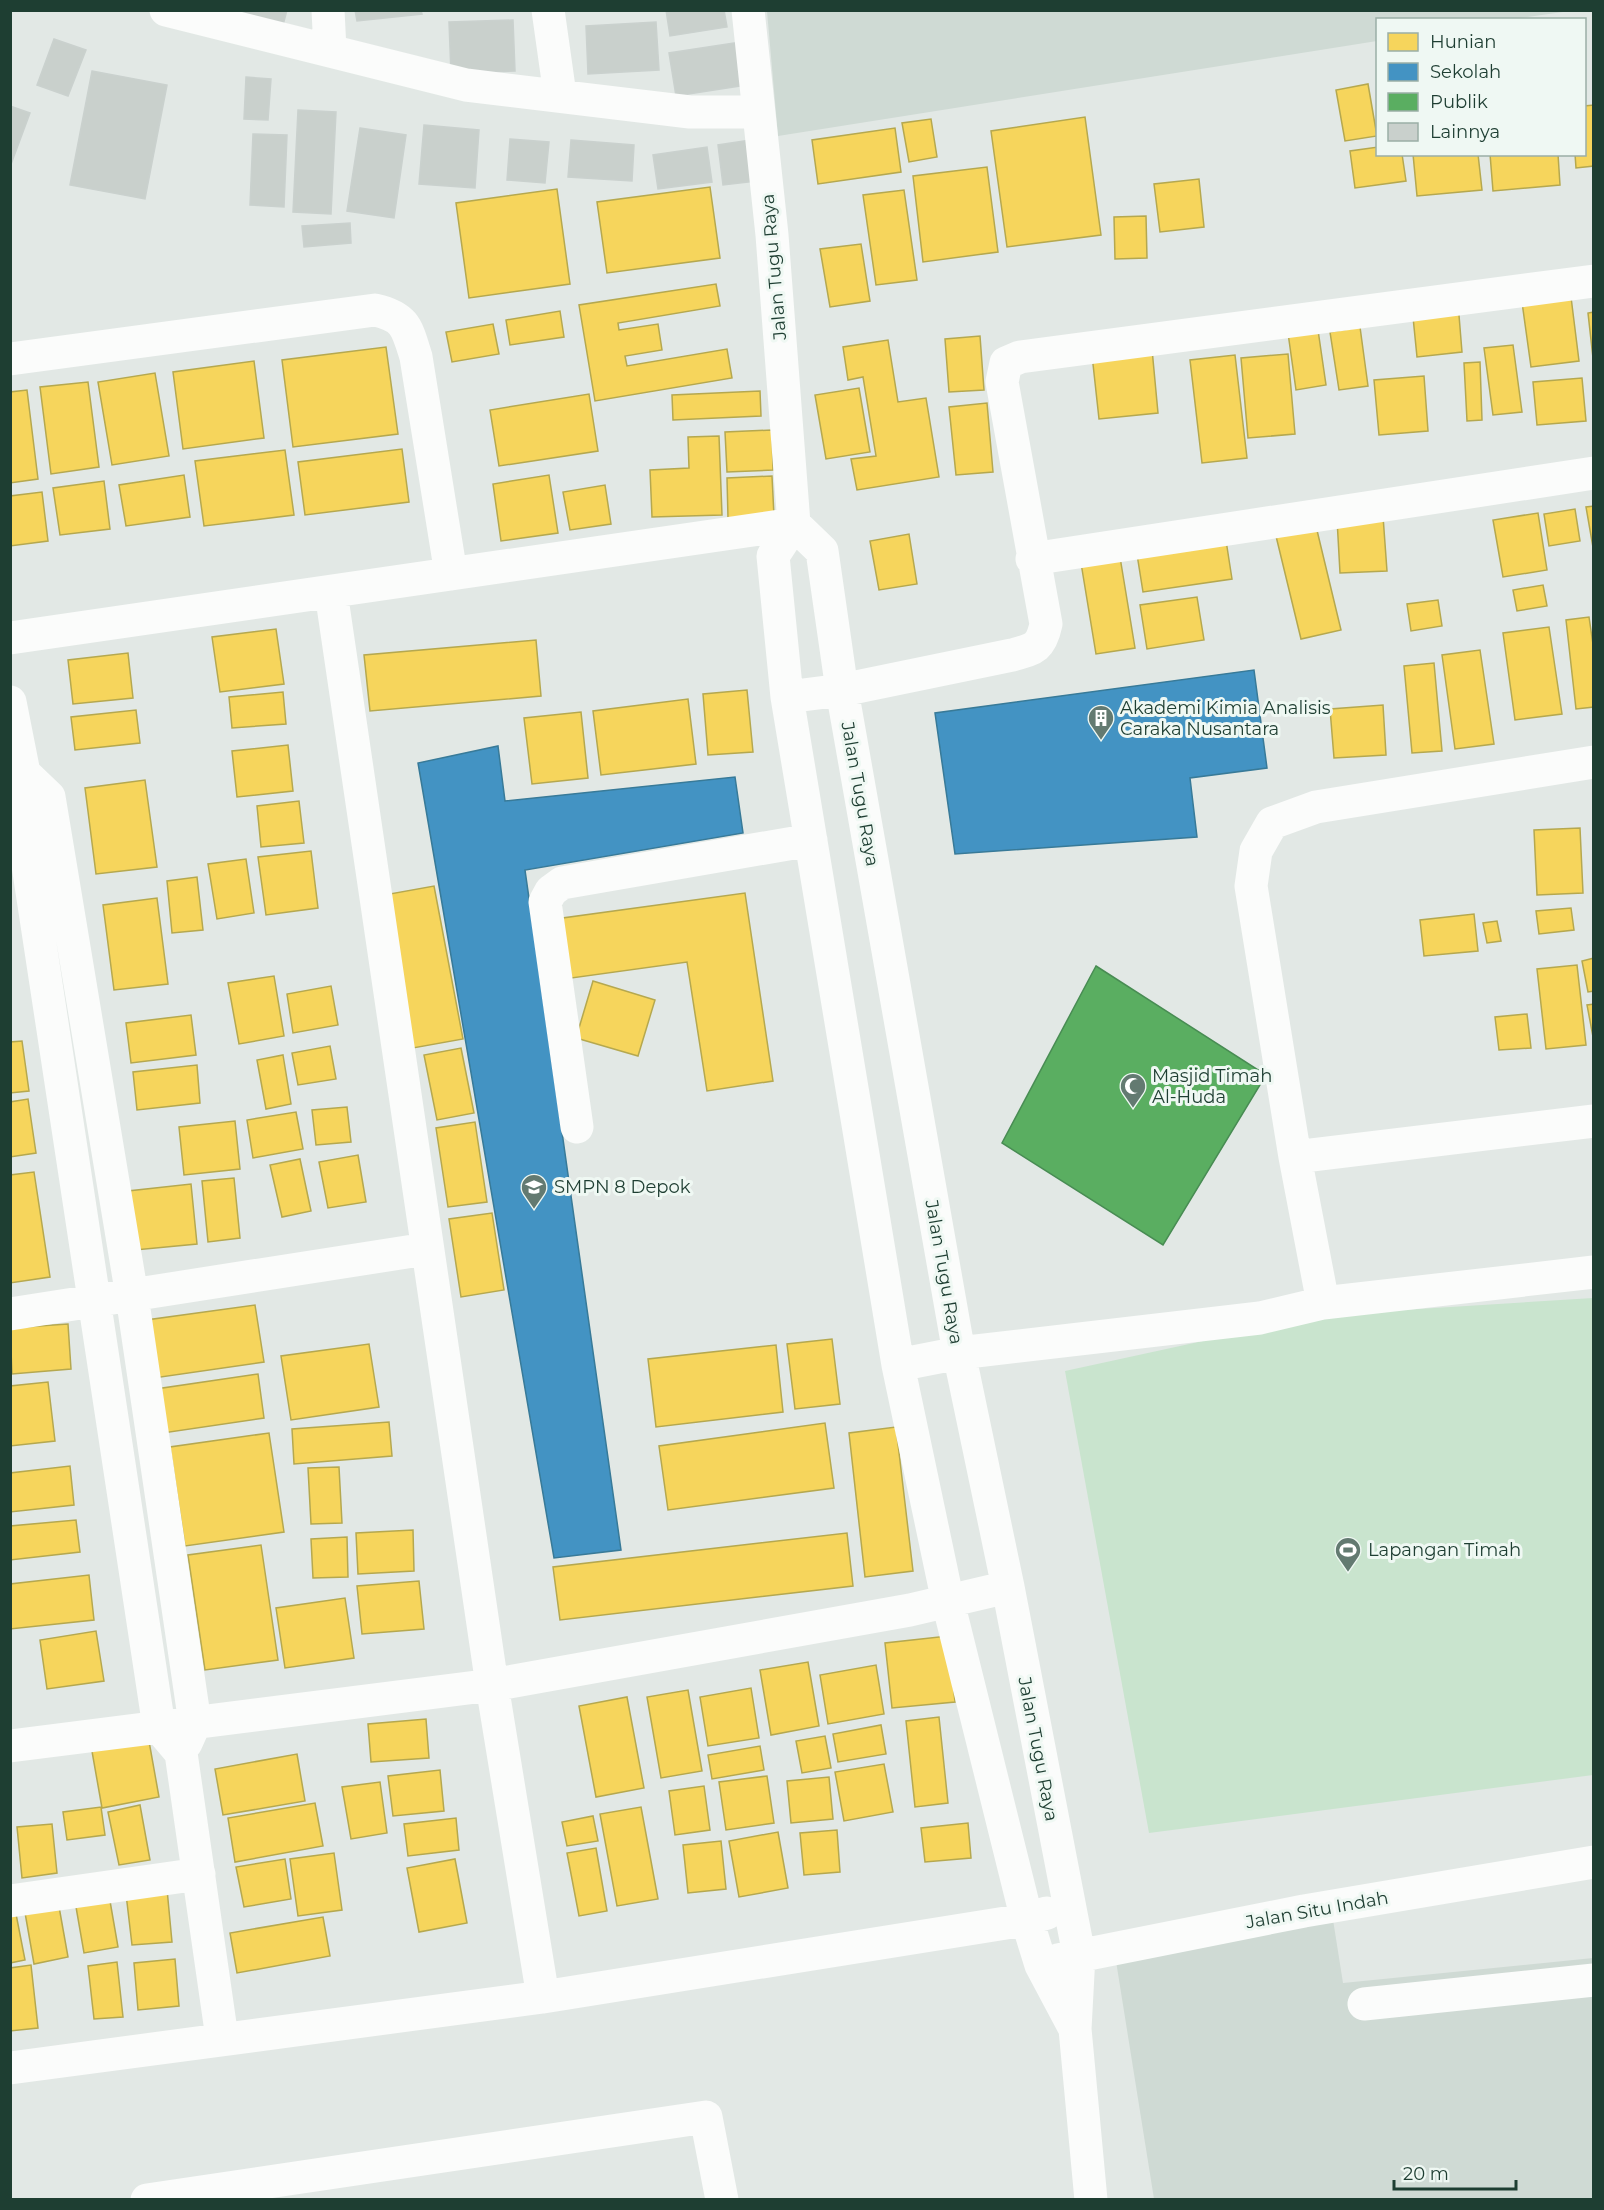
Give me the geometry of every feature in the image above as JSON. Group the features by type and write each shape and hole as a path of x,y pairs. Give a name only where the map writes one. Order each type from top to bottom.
{"street":[{"path":"166,10 466,85 690,112 758,112"},
{"path":"328,10 330,50"},
{"path":"548,10 560,96"},
{"name":"Jalan Tugu Raya","path":"748,10 772,235 794,524 773,556 788,697 898,1365 948,1602 1048,1914 1079,1955 1075,2029 1091,2199"},
{"path":"788,697 842,690 1033,649 1042,640 1046,624 1032,559 1002,382 1006,363 1032,355 1593,281"},
{"path":"10,359 375,310 395,314 408,330 416,357 451,574"},
{"path":"1032,559 1593,473"},
{"path":"10,638 794,524"},
{"name":"Jalan Tugu Raya","path":"794,524 822,551 842,690 959,1353 1008,1587 1048,1914 1041,1965 1075,2029"},
{"path":"331,592 426,1249 492,1685 543,1996"},
{"path":"10,702 24,773 19,806 159,1727 181,1753 222,2038"},
{"path":"1323,1303 1295,1157 1251,886 1256,851 1272,823 1316,807 1593,762"},
{"path":"24,773 49,797 132,1296 195,1723 181,1753"},
{"path":"577,1127 545,902 551,891 562,883 811,840"},
{"path":"1295,1157 1593,1121"},
{"path":"10,1314 426,1249"},
{"path":"898,1365 959,1353 1260,1318 1323,1303 1593,1272"},
{"path":"10,1746 492,1685 948,1602 1008,1587"},
{"name":"Jalan Situ Indah","path":"1041,1965 1079,1955 1304,1911 1593,1862"},
{"path":"10,1901 199,1874"},
{"path":"10,2068 543,1996 1048,1914"},
{"path":"1364,2004 1593,1980"},
{"path":"147,2199 706,2117 722,2199"}],"shaded area":[{"path":"767,11 1570,11 1520,18 1376,18 1376,41 778,136"},
{"path":"1331,1907 1343,1983 1593,1958 1593,2199 1154,2199 1112,1936"}],"green space":[{"name":"Lapangan Timah","path":"1593,1298 1593,1775 1149,1833 1065,1371 1323,1315"}],"building: Hunian":[{"path":"1368,84 1376,136 1345,141 1336,90"},
{"path":"1594,105 1594,166 1576,168 1575,156 1586,156 1586,106"},
{"path":"1085,117 1101,235 1007,247 991,131"},
{"path":"931,119 937,157 909,162 902,123"},
{"path":"895,128 901,172 818,184 812,140"},
{"path":"1376,147 1376,156 1402,156 1406,181 1355,188 1350,151"},
{"path":"1413,156 1478,156 1482,190 1417,196"},
{"path":"1490,156 1558,156 1560,185 1493,191"},
{"path":"987,167 998,252 923,262 913,176"},
{"path":"1199,179 1204,227 1160,232 1154,184"},
{"path":"710,187 720,258 607,273 597,202"},
{"path":"557,189 570,284 469,298 456,203"},
{"path":"904,190 917,280 876,285 863,195"},
{"path":"1146,216 1147,258 1115,259 1114,217"},
{"path":"861,244 870,301 830,307 820,249"},
{"path":"716,284 720,306 618,323 619,330 658,324 662,350 625,356 627,366 727,349 732,378 595,401 579,305"},
{"path":"1570,289 1579,361 1531,367 1521,295"},
{"path":"1458,303 1462,352 1417,357 1412,307"},
{"path":"560,311 564,337 510,345 506,320"},
{"path":"1594,312 1594,358 1593,358 1588,313"},
{"path":"493,324 499,354 452,362 446,332"},
{"path":"1360,327 1368,386 1339,390 1330,332"},
{"path":"1318,330 1326,385 1296,390 1288,333"},
{"path":"980,336 984,390 949,392 945,339"},
{"path":"888,340 898,402 926,398 939,477 857,490 851,459 876,456 863,377 848,380 843,347"},
{"path":"1513,345 1522,412 1493,415 1484,348"},
{"path":"386,347 398,434 293,447 282,360"},
{"path":"1152,349 1158,413 1099,419 1092,355"},
{"path":"1288,354 1295,434 1248,438 1241,358"},
{"path":"1235,355 1247,458 1202,463 1190,360"},
{"path":"254,361 264,438 183,449 173,372"},
{"path":"1480,362 1482,420 1467,421 1464,363"},
{"path":"155,373 169,456 112,465 98,382"},
{"path":"1424,376 1428,431 1379,435 1374,380"},
{"path":"1582,378 1586,421 1537,425 1533,382"},
{"path":"88,382 99,467 51,474 40,387"},
{"path":"859,388 870,452 826,459 815,395"},
{"path":"27,390 38,479 10,483 10,392"},
{"path":"760,391 761,416 673,420 672,395"},
{"path":"589,394 598,451 499,466 490,410"},
{"path":"987,403 993,472 956,475 949,407"},
{"path":"772,430 773,470 727,472 725,432"},
{"path":"719,436 722,515 652,517 650,470 689,468 688,437"},
{"path":"402,449 409,502 305,515 298,462"},
{"path":"285,450 294,515 204,526 195,461"},
{"path":"184,475 190,517 126,526 119,485"},
{"path":"549,475 558,533 501,541 493,484"},
{"path":"772,476 774,516 728,518 727,478"},
{"path":"104,481 110,529 60,535 53,488"},
{"path":"605,485 611,524 570,530 563,492"},
{"path":"42,492 48,541 10,546 10,496"},
{"path":"1594,506 1594,553 1586,507"},
{"path":"1575,509 1580,541 1549,546 1544,514"},
{"path":"1538,513 1547,570 1503,577 1493,520"},
{"path":"1383,516 1387,571 1340,573 1337,519"},
{"path":"1315,522 1341,630 1301,639 1275,532"},
{"path":"909,534 917,584 879,590 870,541"},
{"path":"1225,534 1232,579 1143,592 1136,548"},
{"path":"1119,551 1135,648 1096,654 1080,557"},
{"path":"1543,585 1547,606 1517,611 1513,590"},
{"path":"1197,597 1204,640 1147,649 1140,605"},
{"path":"1438,600 1442,626 1411,631 1407,604"},
{"path":"1589,617 1594,651 1594,707 1576,709 1566,620"},
{"path":"1549,627 1562,714 1515,720 1503,633"},
{"path":"276,629 284,684 220,692 212,637"},
{"path":"536,640 541,696 370,711 364,655"},
{"path":"1480,650 1494,744 1455,749 1442,655"},
{"path":"128,653 133,698 73,704 68,660"},
{"path":"1434,663 1442,751 1412,753 1404,666"},
{"path":"747,690 753,752 708,755 703,694"},
{"path":"283,692 286,724 232,728 229,697"},
{"path":"688,699 696,764 601,775 593,711"},
{"path":"1383,705 1386,755 1334,758 1330,709"},
{"path":"136,710 140,743 75,750 71,717"},
{"path":"581,712 588,778 532,784 524,718"},
{"path":"288,745 293,791 237,797 232,751"},
{"path":"145,780 157,867 96,874 85,788"},
{"path":"299,801 304,843 261,847 257,806"},
{"path":"1580,828 1583,893 1537,895 1534,830"},
{"path":"311,851 318,908 266,915 258,857"},
{"path":"246,859 254,913 217,919 208,864"},
{"path":"197,877 203,930 172,933 167,881"},
{"path":"434,886 463,1039 413,1048 384,895"},
{"path":"745,893 773,1081 707,1091 687,962 557,980 548,920"},
{"path":"157,898 168,984 114,990 103,905"},
{"path":"1571,908 1574,930 1539,934 1536,911"},
{"path":"1474,914 1478,951 1424,956 1420,920"},
{"path":"1497,921 1501,941 1487,943 1483,923"},
{"path":"1594,958 1594,991 1588,992 1582,961"},
{"path":"1577,965 1586,1045 1546,1049 1537,969"},
{"path":"274,976 284,1036 239,1044 228,983"},
{"path":"593,981 655,1000 638,1056 576,1038"},
{"path":"331,986 338,1025 293,1033 287,994"},
{"path":"1594,1004 1594,1042 1587,1005"},
{"path":"1527,1014 1531,1048 1499,1050 1495,1017"},
{"path":"191,1015 196,1055 131,1063 126,1023"},
{"path":"22,1041 29,1091 10,1093 10,1042"},
{"path":"330,1046 336,1079 298,1085 292,1053"},
{"path":"461,1048 474,1113 437,1120 424,1055"},
{"path":"283,1055 291,1104 266,1109 257,1060"},
{"path":"197,1065 200,1103 137,1110 133,1072"},
{"path":"28,1099 36,1153 10,1157 10,1102"},
{"path":"347,1107 351,1142 316,1145 312,1110"},
{"path":"296,1112 303,1149 253,1158 247,1120"},
{"path":"235,1121 240,1169 184,1175 179,1127"},
{"path":"475,1122 487,1202 448,1207 436,1128"},
{"path":"358,1155 366,1202 328,1208 319,1162"},
{"path":"300,1159 311,1211 282,1217 270,1165"},
{"path":"34,1172 50,1277 10,1283 10,1175"},
{"path":"234,1178 240,1238 208,1242 202,1181"},
{"path":"191,1184 197,1244 135,1250 128,1191"},
{"path":"492,1213 504,1290 461,1297 449,1219"},
{"path":"255,1305 264,1362 147,1379 139,1321"},
{"path":"68,1324 71,1369 12,1374 10,1328"},
{"path":"832,1339 840,1404 795,1409 787,1344"},
{"path":"369,1344 379,1407 291,1420 281,1356"},
{"path":"776,1345 783,1412 656,1427 648,1359"},
{"path":"258,1374 264,1418 163,1433 156,1389"},
{"path":"48,1382 55,1441 10,1446 10,1386"},
{"path":"389,1422 392,1456 294,1464 292,1429"},
{"path":"825,1423 834,1488 668,1510 659,1446"},
{"path":"896,1427 913,1571 865,1577 849,1433"},
{"path":"269,1433 284,1532 185,1546 170,1447"},
{"path":"70,1466 74,1505 10,1512 10,1473"},
{"path":"339,1467 342,1523 311,1524 308,1468"},
{"path":"76,1520 80,1552 10,1560 10,1526"},
{"path":"413,1530 414,1571 358,1574 356,1533"},
{"path":"847,1533 853,1586 560,1620 553,1567"},
{"path":"347,1537 348,1577 313,1578 311,1539"},
{"path":"261,1545 278,1660 205,1670 188,1555"},
{"path":"89,1575 94,1620 10,1629 10,1584"},
{"path":"419,1581 424,1629 362,1634 357,1586"},
{"path":"345,1598 354,1658 285,1668 276,1608"},
{"path":"96,1631 104,1681 47,1689 40,1640"},
{"path":"948,1636 955,1702 892,1708 885,1643"},
{"path":"808,1662 819,1726 771,1735 760,1670"},
{"path":"876,1665 884,1714 828,1724 820,1675"},
{"path":"751,1688 759,1738 708,1746 700,1697"},
{"path":"688,1690 702,1771 661,1778 647,1697"},
{"path":"627,1697 644,1788 596,1797 579,1706"},
{"path":"939,1717 948,1803 915,1807 906,1721"},
{"path":"426,1719 429,1758 371,1762 368,1724"},
{"path":"881,1725 886,1754 838,1762 833,1734"},
{"path":"147,1730 159,1797 102,1808 90,1740"},
{"path":"825,1736 831,1768 802,1773 796,1741"},
{"path":"760,1746 764,1770 712,1779 708,1755"},
{"path":"297,1754 305,1801 223,1815 215,1769"},
{"path":"884,1764 893,1812 844,1821 835,1772"},
{"path":"440,1770 444,1811 393,1816 388,1776"},
{"path":"767,1776 774,1823 726,1830 719,1782"},
{"path":"829,1777 833,1819 791,1823 787,1781"},
{"path":"380,1782 387,1833 351,1839 342,1787"},
{"path":"704,1786 710,1830 675,1835 669,1791"},
{"path":"315,1803 323,1846 235,1862 228,1818"},
{"path":"140,1805 150,1860 119,1865 108,1812"},
{"path":"101,1807 105,1835 67,1840 63,1812"},
{"path":"641,1807 658,1899 617,1906 600,1814"},
{"path":"593,1816 598,1841 567,1846 562,1822"},
{"path":"456,1818 459,1850 408,1856 404,1824"},
{"path":"968,1823 971,1858 925,1862 921,1828"},
{"path":"52,1824 57,1873 22,1878 17,1827"},
{"path":"837,1830 840,1872 804,1875 800,1833"},
{"path":"778,1832 788,1888 739,1897 729,1841"},
{"path":"721,1841 726,1889 688,1893 683,1845"},
{"path":"596,1848 607,1911 579,1916 567,1853"},
{"path":"334,1853 342,1910 298,1916 290,1859"},
{"path":"285,1859 291,1899 244,1907 236,1867"},
{"path":"455,1859 467,1923 419,1932 407,1868"},
{"path":"167,1889 172,1942 132,1945 126,1894"},
{"path":"58,1901 68,1957 34,1964 24,1907"},
{"path":"110,1901 118,1947 84,1953 76,1907"},
{"path":"16,1914 25,1960 10,1963 10,1915"},
{"path":"323,1917 330,1956 237,1973 230,1933"},
{"path":"175,1959 179,2006 138,2010 134,1963"},
{"path":"117,1962 123,2017 94,2019 88,1966"},
{"path":"31,1965 38,2028 10,2031 10,1968"}],"building: Sekolah":[{"name":"Akademi Kimia Analisis Caraka Nusantara","path":"1254,670 1267,768 1190,778 1197,837 955,854 935,713"},
{"name":"SMPN 8 Depok","path":"498,746 505,801 735,777 743,833 525,870 621,1550 554,1558 418,763"}],"building: Publik":[{"name":"Masjid Timah Al-Huda","path":"1096,966 1266,1075 1163,1245 1002,1143"}],"building: Lainnya":[{"path":"235,10 287,10 282,29"},
{"path":"355,10 421,10 422,14 357,21"},
{"path":"666,10 724,10 727,27 670,36"},
{"path":"513,20 515,71 451,73 449,22"},
{"path":"656,22 659,70 588,74 586,26"},
{"path":"54,39 86,50 68,96 37,85"},
{"path":"740,42 746,85 676,96 669,53"},
{"path":"92,71 167,85 145,199 70,185"},
{"path":"246,77 271,79 268,120 244,119"},
{"path":"10,106 30,113 10,167"},
{"path":"298,110 336,112 331,214 293,212"},
{"path":"424,125 479,130 475,188 419,184"},
{"path":"360,128 406,135 394,218 347,211"},
{"path":"253,134 287,135 284,207 250,205"},
{"path":"510,139 549,142 545,183 507,180"},
{"path":"571,140 634,145 632,181 568,177"},
{"path":"750,140 756,181 723,185 718,145"},
{"path":"707,147 712,182 658,189 653,155"},
{"path":"350,223 351,243 304,247 302,226"}],"place":[{"name":"Akademi Kimia Analisis Caraka Nusantara","path":"1101,741"},
{"name":"Masjid Timah Al-Huda","path":"1133,1109"},
{"name":"SMPN 8 Depok","path":"534,1210"},
{"name":"Lapangan Timah","path":"1348,1573"}]}
